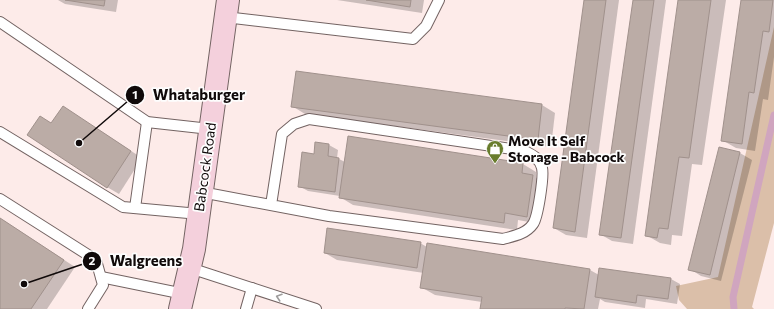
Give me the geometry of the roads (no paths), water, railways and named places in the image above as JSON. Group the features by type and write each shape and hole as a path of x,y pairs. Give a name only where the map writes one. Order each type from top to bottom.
{"main road":[{"name":"Babcock Road","path":"182,301 190,268 199,214 226,8"}],"lane":[{"path":"226,8 413,39 426,26 439,0"},
{"path":"1,25 148,122 210,129"},
{"path":"201,192 329,216 503,239 520,235 533,224 539,209 542,169 537,157 525,151 309,119 294,124 282,134 271,205"},
{"path":"135,208 148,122"},
{"path":"0,132 122,207 199,214"},
{"path":"0,199 96,260 103,285 88,309"},
{"path":"190,268 316,309"},
{"path":"101,277 182,301"},
{"path":"246,309 252,288"}],"waterway":[{"path":"734,309 733,297 774,115"}],"place":[{"name":"Whataburger","path":"79,143"},
{"name":"Move It Self Storage - Babcock","path":"495,164"},
{"name":"Walgreens","path":"24,284"}]}
